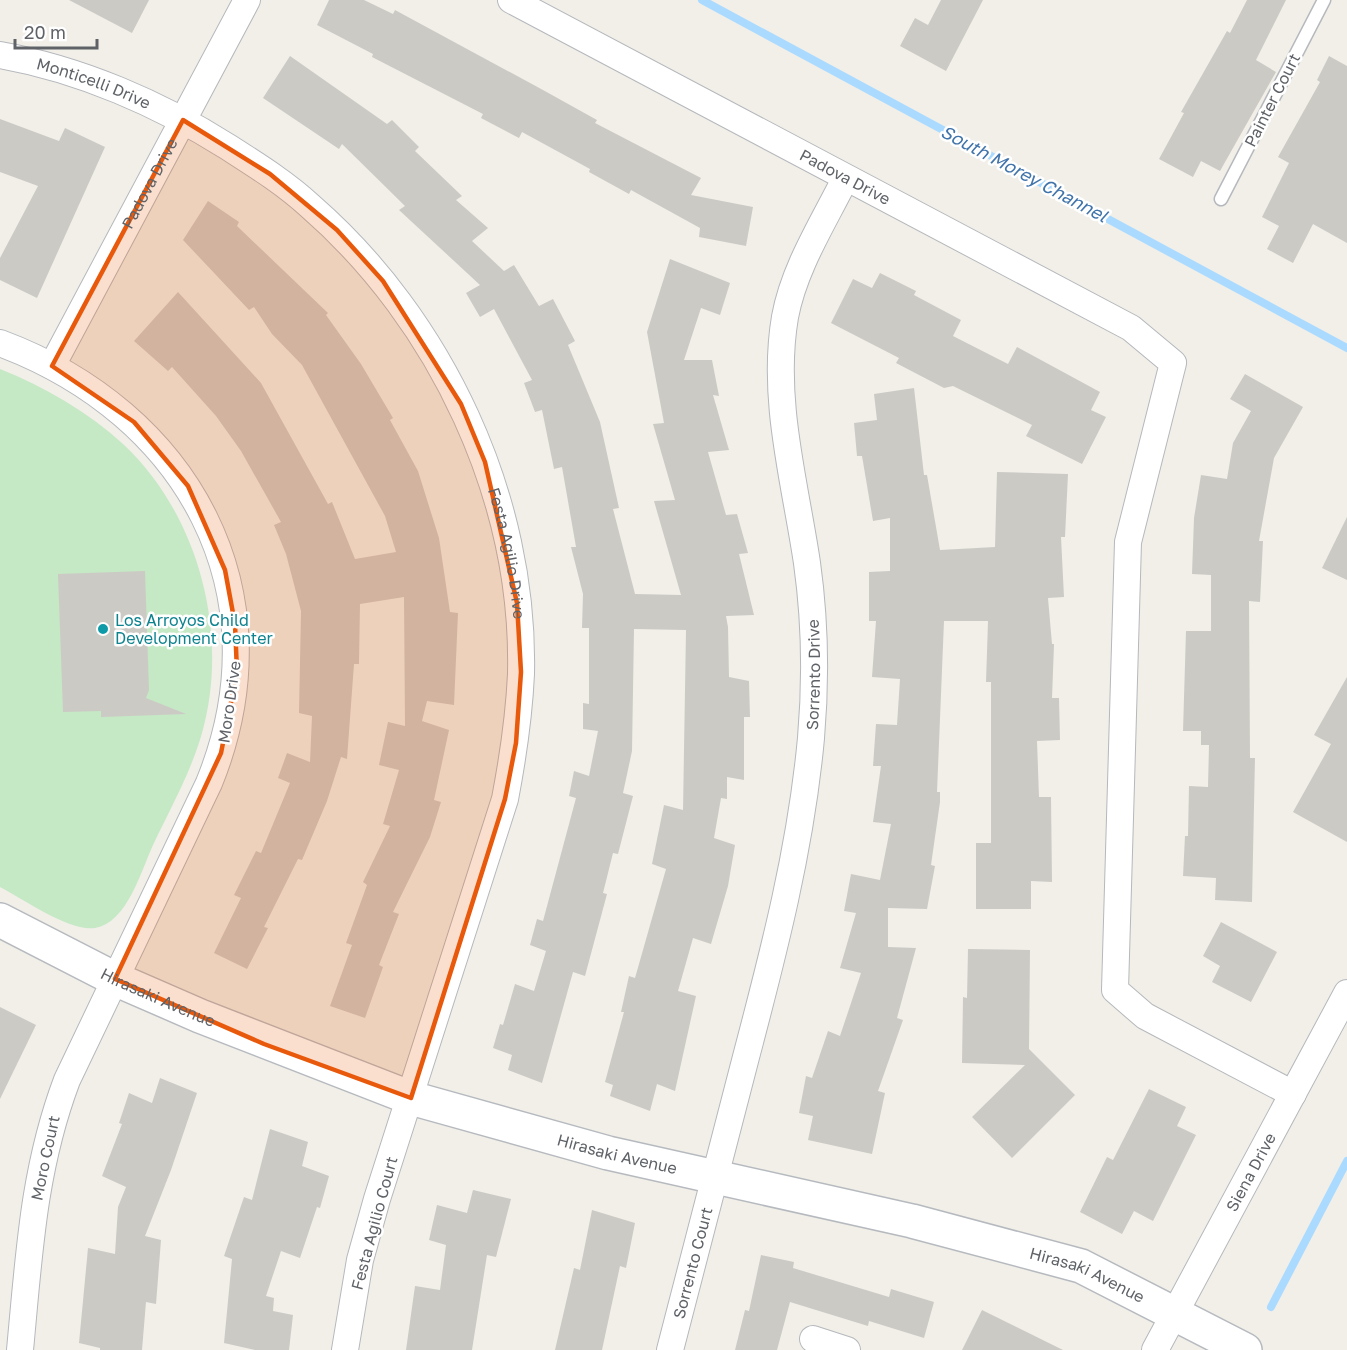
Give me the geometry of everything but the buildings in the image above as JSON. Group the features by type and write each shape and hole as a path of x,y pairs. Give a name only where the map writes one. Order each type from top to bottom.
{"street":[{"name":"Padova Drive","path":"52,366 247,0"},
{"name":"Padova Drive","path":"511,0 845,179 1131,328 1173,363 1128,542 1115,990 1145,1016 1293,1094"},
{"name":"Monticelli Drive","path":"0,55 77,75 183,120"},
{"name":"Festa Agilio Drive","path":"183,120 270,174 309,204 337,230 384,281 429,346 461,404 485,462 505,534 518,614 521,672 516,743 505,799 411,1098"},
{"name":"Sorrento Drive","path":"715,1176 791,878 804,803 811,735 815,671 808,568 781,402 780,359 786,315 798,273 845,179"},
{"name":"Moro Drive","path":"0,343 52,366 86,385 127,416 161,450 188,486 205,518 225,570 235,624 237,672 221,753 115,979"},
{"name":"Hirasaki Avenue","path":"0,920 115,979 264,1044 411,1098 533,1134 912,1221 1081,1266 1245,1350"},
{"name":"Moro Court","path":"20,1350 39,1173 50,1124 67,1080 115,979"},
{"name":"Siena Drive","path":"1155,1350 1347,993"},
{"name":"Festa Agilio Court","path":"345,1350 360,1260 377,1199 411,1098"},
{"name":"Sorrento Court","path":"670,1350 715,1176"},
{"path":"813,1339 847,1350"}],"lane":[{"name":"Painter Court","path":"1221,199 1324,0"}],"highlighted area":[{"path":"183,120 270,174 337,230 383,281 461,404 485,462 517,603 521,672 516,743 505,799 411,1098 264,1044 115,979 221,753 237,672 235,624 225,570 188,486 134,422 52,366"}],"green space":[{"path":"0,369 49,392 81,411 110,432 149,473 171,505 189,541 202,578 209,617 212,656 210,695 197,748 132,894 116,917 95,928 85,928 60,920 0,887"}],"waterway":[{"name":"South Morey Channel","path":"702,0 1347,348"},
{"name":"South Morey Channel","path":"1271,1307 1347,1161"}],"place":[{"name":"Los Arroyos Child Development Center","path":"103,629"}]}
